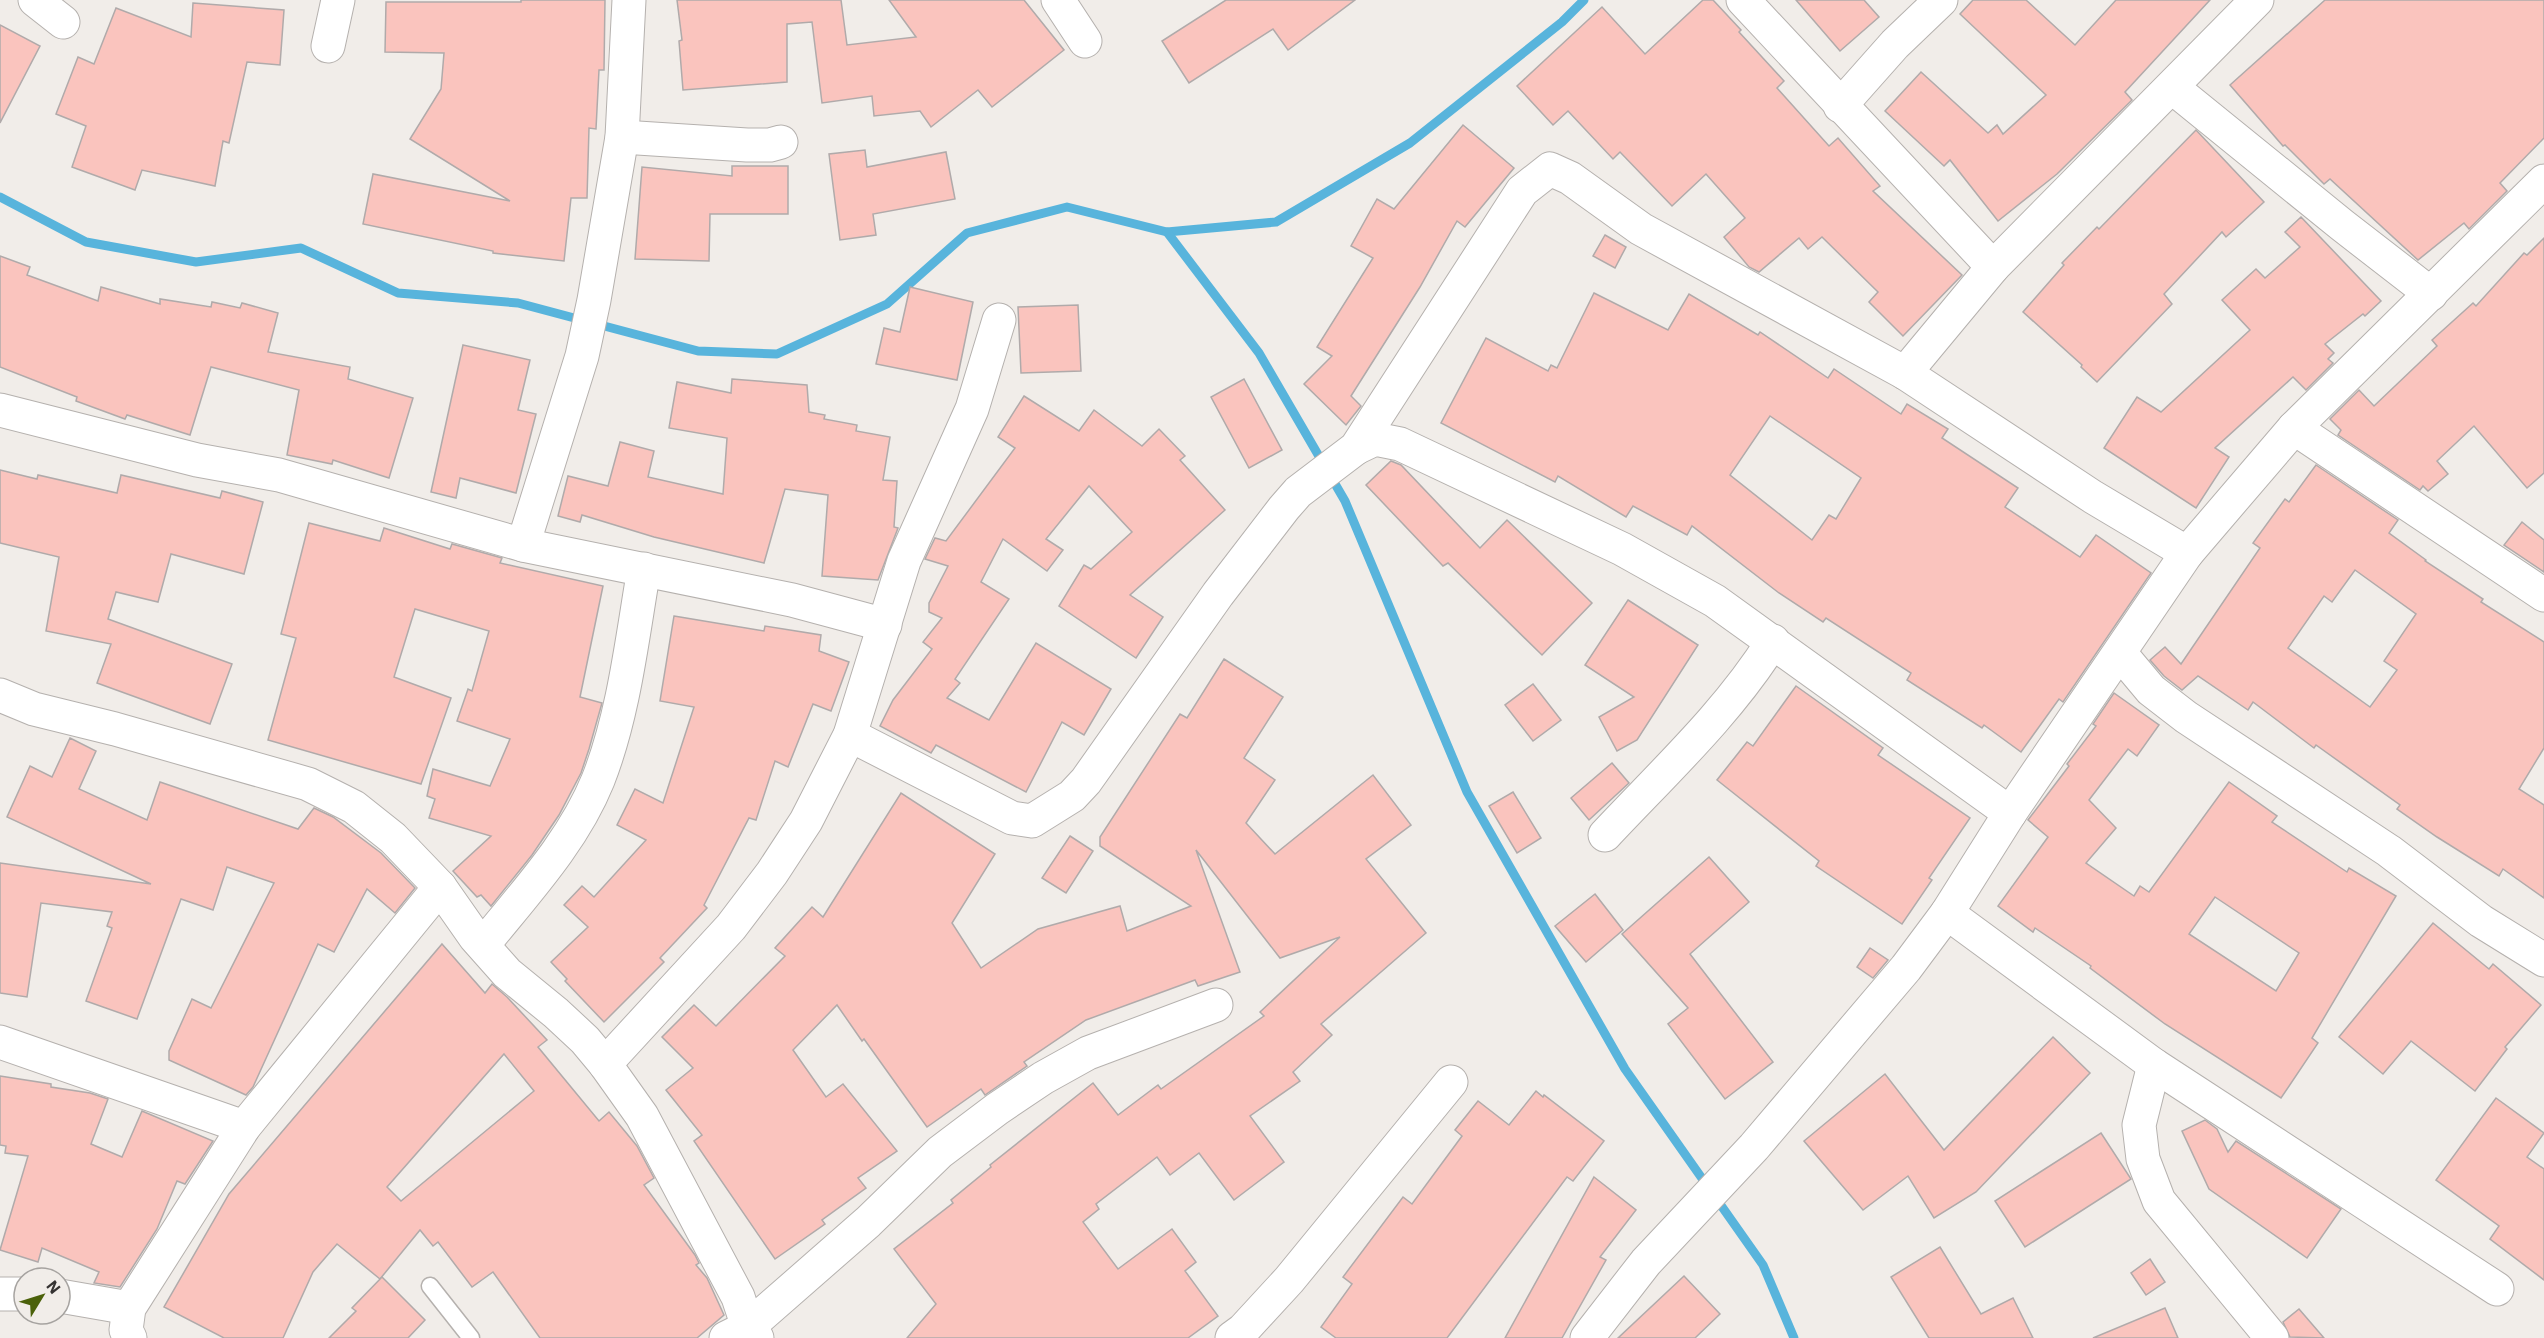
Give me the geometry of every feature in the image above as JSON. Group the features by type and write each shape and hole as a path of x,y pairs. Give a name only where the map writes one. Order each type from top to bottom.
{"street":[{"path":"34,0 63,22"},
{"path":"328,46 338,0"},
{"path":"523,545 582,356 594,300 622,137 629,0"},
{"path":"1058,0 1085,41"},
{"path":"1743,0 1993,267"},
{"path":"1840,106 1895,44 1941,0"},
{"path":"1905,373 1993,267 2173,88 2257,0"},
{"path":"2173,88 2431,294"},
{"path":"622,137 747,145 781,142"},
{"path":"850,735 1012,818 1032,821 1072,796 1086,781 1218,594 1298,492 1345,455 1386,406 1522,191 1550,169 1570,178 1641,229 1905,373 2093,497 2187,553"},
{"path":"1587,1338 1632,1279 1754,1147 1835,1054 1947,913 2010,813 2187,553 2294,428 2544,181"},
{"path":"605,1064 731,927 806,821 850,735 904,561 972,409 999,320"},
{"path":"0,410 197,460 279,476 523,545 792,600 885,625"},
{"path":"2294,428 2544,595"},
{"path":"1345,455 1383,439 1410,449 1622,549 1715,601 2010,813"},
{"path":"483,945 562,845 598,781 627,673 644,569"},
{"path":"1605,835 1756,669 1773,641"},
{"path":"2120,653 2151,690 2186,717 2389,851 2481,921 2544,960"},
{"path":"0,695 34,710 115,729 308,784 354,807 402,846 440,888 507,973 585,1040 642,1116 738,1297 744,1334"},
{"path":"72,1301 130,1323 244,1127 440,888"},
{"path":"1947,913 2154,1065 2497,1289"},
{"path":"744,1334 868,1222 940,1152 998,1109 1043,1078 1088,1053 1216,1005"},
{"path":"0,1042 244,1127"},
{"path":"2154,1065 2139,1125 2143,1159 2159,1201 2272,1338"},
{"path":"1232,1338 1243,1330 1289,1280 1451,1082"}],"lane":[{"path":"430,1286 471,1338"}],"building":[{"path":"521,0 605,0 604,70 599,70 596,129 589,128 587,198 571,198 564,261 493,253 493,251 363,224 373,174 510,201 410,139 441,89 444,53 385,52 386,2 521,2"},
{"path":"677,0 841,0 847,45 916,37 889,0 1024,0 1064,50 992,107 978,90 931,127 920,111 874,116 872,96 822,103 812,22 787,24 787,82 683,90 679,41 682,40"},
{"path":"1226,0 1355,0 1288,50 1273,29 1189,83 1162,41"},
{"path":"1703,0 1713,0 1741,30 1739,32 1784,81 1777,88 1829,146 1838,138 1880,186 1873,191 1962,275 1903,336 1869,302 1878,292 1822,237 1808,249 1799,238 1759,272 1749,267 1724,237 1745,218 1706,174 1672,206 1620,152 1613,159 1568,111 1553,125 1517,86 1602,7 1645,54"},
{"path":"1796,0 1864,0 1879,17 1840,51"},
{"path":"1973,0 2026,0 2075,45 2116,0 2210,0 2125,92 2132,100 2057,174 1998,221 1950,160 1944,166 1885,111 1921,72 1988,133 1997,125 2003,134 2046,95 1960,14"},
{"path":"2325,0 2544,0 2544,138 2500,183 2507,191 2469,229 2464,223 2418,260 2330,179 2324,184 2285,145 2283,146 2230,85"},
{"path":"193,3 284,10 280,65 247,62 229,143 223,141 215,186 142,170 135,190 72,167 86,126 56,114 78,57 94,64 116,8 191,37"},
{"path":"0,25 40,46 0,123"},
{"path":"1463,125 1514,168 1465,227 1457,221 1420,287 1351,396 1361,406 1346,425 1304,384 1332,356 1317,347 1373,258 1351,246 1377,199 1394,209"},
{"path":"2196,130 2264,202 2226,237 2222,232 2164,294 2172,304 2097,382 2081,367 2082,365 2023,312 2064,265 2062,263 2097,227 2099,229"},
{"path":"865,150 867,167 946,152 955,199 873,214 876,235 840,240 829,154"},
{"path":"732,166 788,166 788,214 710,214 709,261 635,259 642,167 732,176"},
{"path":"2301,217 2381,301 2365,316 2363,314 2325,344 2334,353 2328,359 2333,363 2306,390 2293,377 2215,448 2229,457 2196,508 2104,448 2137,397 2161,412 2250,330 2222,300 2256,269 2265,278 2300,247 2285,232"},
{"path":"1605,235 1626,247 1615,268 1593,256"},
{"path":"2544,238 2544,473 2527,488 2474,426 2437,461 2448,474 2428,491 2423,486 2420,490 2338,435 2341,430 2330,419 2359,390 2374,406 2437,346 2432,340 2473,303 2476,306 2524,253 2527,255"},
{"path":"0,256 30,267 27,275 98,301 101,287 160,304 160,299 211,307 212,302 240,308 242,303 278,313 268,352 350,367 348,379 413,398 389,478 333,460 332,464 287,455 299,390 211,367 190,435 127,415 125,419 76,401 77,397 0,367"},
{"path":"910,287 973,302 957,380 876,364 884,328 900,332"},
{"path":"1594,293 1668,330 1689,294 1758,335 1760,332 1828,378 1834,369 1901,414 1907,404 1948,429 1942,438 2018,488 2005,507 2080,557 2096,535 2151,573 2063,702 2059,699 2021,752 1984,725 1982,728 1907,680 1911,673 1826,618 1823,622 1779,593 1692,526 1687,535 1633,506 1626,517 1558,476 1555,482 1441,423 1486,338 1548,371 1551,365 1557,368","holes":["1770,416 1861,478 1836,519 1829,515 1812,540 1730,475"]},
{"path":"1078,305 1081,371 1021,373 1018,307"},
{"path":"463,345 530,360 518,410 536,414 516,493 460,478 456,498 431,492"},
{"path":"732,379 807,385 809,412 825,415 824,419 857,425 856,431 890,437 883,480 897,481 894,527 898,528 878,580 822,576 828,495 785,489 764,563 654,537 582,515 580,522 558,516 568,476 608,486 620,442 654,451 648,477 723,494 727,438 669,428 677,382 731,393"},
{"path":"1244,379 1282,450 1249,468 1211,397"},
{"path":"1024,396 1079,431 1094,410 1142,446 1159,429 1185,456 1180,460 1225,510 1130,595 1163,617 1136,658 1059,606 1084,565 1091,569 1132,532 1089,486 1046,539 1063,550 1047,571 1003,539 981,582 1009,599 955,679 960,683 947,698 989,720 1036,643 1111,689 1084,735 1062,722 1026,792 936,745 931,753 880,726 893,700 932,649 923,642 942,618 929,612 929,603 948,566 925,559 935,538 946,541 1015,448 998,437"},
{"path":"1391,461 1401,465 1480,548 1507,520 1592,603 1542,655 1448,563 1443,566 1366,485"},
{"path":"2316,465 2398,520 2389,533 2425,561 2483,599 2481,602 2544,642 2544,748 2519,789 2544,805 2544,898 2503,869 2499,876 2437,837 2397,809 2400,805 2316,745 2314,748 2253,702 2248,710 2198,676 2182,690 2164,676 2150,660 2165,647 2181,664 2260,548 2253,543 2285,499 2289,502","holes":["2355,570 2416,614 2384,661 2397,670 2370,707 2288,648 2324,596 2332,602"]},
{"path":"0,470 37,479 38,475 117,493 121,475 220,498 222,491 263,502 244,574 171,554 158,602 116,592 108,619 232,664 210,724 97,683 111,644 46,631 59,557 0,543"},
{"path":"2522,522 2544,540 2544,572 2504,545"},
{"path":"309,523 380,541 384,528 450,549 452,544 502,558 500,563 603,586 580,697 602,703 581,773 559,815 532,855 491,906 481,895 477,897 453,871 491,836 429,818 435,799 427,796 433,769 490,786 510,739 457,721 468,689 472,691 489,631 415,609 394,677 451,698 421,784 268,740 296,638 281,634"},
{"path":"1628,600 1698,645 1637,740 1617,751 1599,717 1634,697 1585,665"},
{"path":"674,616 764,631 765,626 821,635 819,651 849,662 831,711 813,704 788,767 775,761 756,820 749,818 704,905 707,908 660,958 664,962 604,1022 565,981 567,979 551,962 588,927 564,905 582,886 594,897 646,840 617,825 635,789 663,803 694,707 660,701"},
{"path":"1224,659 1283,697 1244,758 1275,780 1246,823 1275,854 1373,775 1411,825 1366,859 1426,933 1321,1024 1332,1035 1293,1072 1300,1081 1250,1116 1284,1162 1234,1200 1199,1153 1170,1175 1157,1157 1096,1204 1099,1209 1083,1222 1118,1269 1172,1229 1196,1262 1185,1271 1218,1316 1188,1338 907,1338 936,1304 894,1249 953,1203 951,1200 991,1167 990,1165 1093,1083 1118,1115 1158,1085 1161,1089 1264,1016 1260,1012 1340,937 1280,958 1196,850 1240,972 1198,986 1195,980 1086,1020 1024,1062 1027,1066 985,1095 981,1089 927,1127 837,1005 793,1050 826,1097 843,1084 897,1151 858,1178 866,1188 822,1220 825,1224 775,1259 694,1141 702,1135 666,1090 693,1068 662,1037 694,1005 716,1026 785,956 775,948 812,907 823,917 901,793 995,854 952,923 981,968 1038,929 1120,906 1127,931 1191,906 1100,846 1100,837 1180,714 1187,718"},
{"path":"1533,684 1561,720 1533,741 1505,705"},
{"path":"1796,686 1883,748 1878,755 1970,818 1929,878 1932,880 1902,924 1816,866 1819,861 1717,780 1747,742 1753,746"},
{"path":"2114,693 2159,725 2137,756 2128,749 2089,800 2116,828 2086,863 2134,896 2140,886 2149,892 2229,782 2277,816 2272,822 2347,872 2349,868 2396,896 2312,1038 2318,1043 2281,1098 2165,1024 2090,968 2091,966 2035,928 2033,932 1998,906 2048,837 2028,820 2069,766 2067,764 2096,726 2093,724","holes":["2215,897 2299,953 2276,991 2189,934"]},
{"path":"70,738 96,751 79,789 147,820 160,782 298,829 314,808 333,817 381,853 415,888 395,913 367,889 334,952 318,944 253,1087 246,1095 169,1060 169,1051 192,999 211,1008 274,883 227,867 213,910 181,899 137,1019 86,1001 112,928 107,926 112,912 41,903 27,997 0,993 0,863 151,884 7,817 30,766 52,777"},
{"path":"1612,763 1629,783 1589,820 1571,798"},
{"path":"1513,792 1541,838 1517,853 1489,806"},
{"path":"1070,836 1093,851 1066,893 1042,878"},
{"path":"1709,857 1749,902 1690,954 1773,1062 1725,1099 1668,1024 1688,1008 1622,934"},
{"path":"1595,894 1623,930 1586,962 1555,926"},
{"path":"2433,923 2489,969 2493,964 2541,1005 2505,1047 2507,1049 2475,1091 2411,1041 2383,1074 2339,1037"},
{"path":"442,944 485,993 492,984 547,1040 538,1047 599,1121 609,1112 637,1146 654,1178 644,1185 695,1255 699,1263 696,1265 707,1278 724,1315 697,1338 540,1338 493,1272 472,1287 438,1242 433,1246 420,1230 380,1279 337,1244 313,1272 283,1338 224,1338 164,1307 229,1194","holes":["504,1054 534,1091 401,1201 387,1187"]},
{"path":"1870,948 1888,960 1873,978 1857,967"},
{"path":"2053,1037 2090,1073 1976,1192 1934,1218 1908,1176 1863,1210 1804,1141 1885,1074 1944,1150"},
{"path":"0,1076 51,1084 51,1087 90,1093 108,1099 91,1144 122,1157 142,1111 213,1141 185,1184 177,1181 157,1229 120,1287 94,1283 99,1272 42,1248 38,1262 0,1250 28,1156 5,1153 6,1146 0,1145"},
{"path":"1536,1091 1604,1141 1573,1181 1567,1177 1447,1338 1336,1338 1321,1327 1352,1284 1343,1277 1403,1197 1412,1204 1462,1136 1455,1130 1478,1101 1509,1125"},
{"path":"2496,1098 2544,1133 2527,1157 2544,1169 2544,1280 2490,1239 2499,1226 2436,1180"},
{"path":"2205,1120 2217,1129 2228,1152 2236,1141 2341,1209 2307,1258 2209,1189 2182,1131"},
{"path":"2101,1133 2131,1179 2025,1247 1995,1201"},
{"path":"1594,1177 1636,1210 1600,1257 1606,1260 1562,1338 1505,1338"},
{"path":"1940,1247 1981,1314 2013,1298 2033,1338 1929,1338 1891,1277"},
{"path":"2150,1259 2165,1282 2146,1295 2131,1273"},
{"path":"1684,1276 1720,1314 1695,1338 1618,1338"},
{"path":"382,1277 425,1320 408,1338 329,1338 356,1311 352,1308"},
{"path":"2165,1308 2178,1338 2093,1338"},
{"path":"2299,1309 2324,1338 2290,1337 2283,1322"}],"waterway":[{"path":"0,197 86,242 196,262 301,248 398,293 518,303 698,351 777,354 887,304 967,233 1067,207 1167,232 1276,222 1410,143 1562,22 1584,0"},
{"path":"1167,232 1259,353 1345,501 1467,792 1625,1069 1763,1265 1794,1338"}]}
